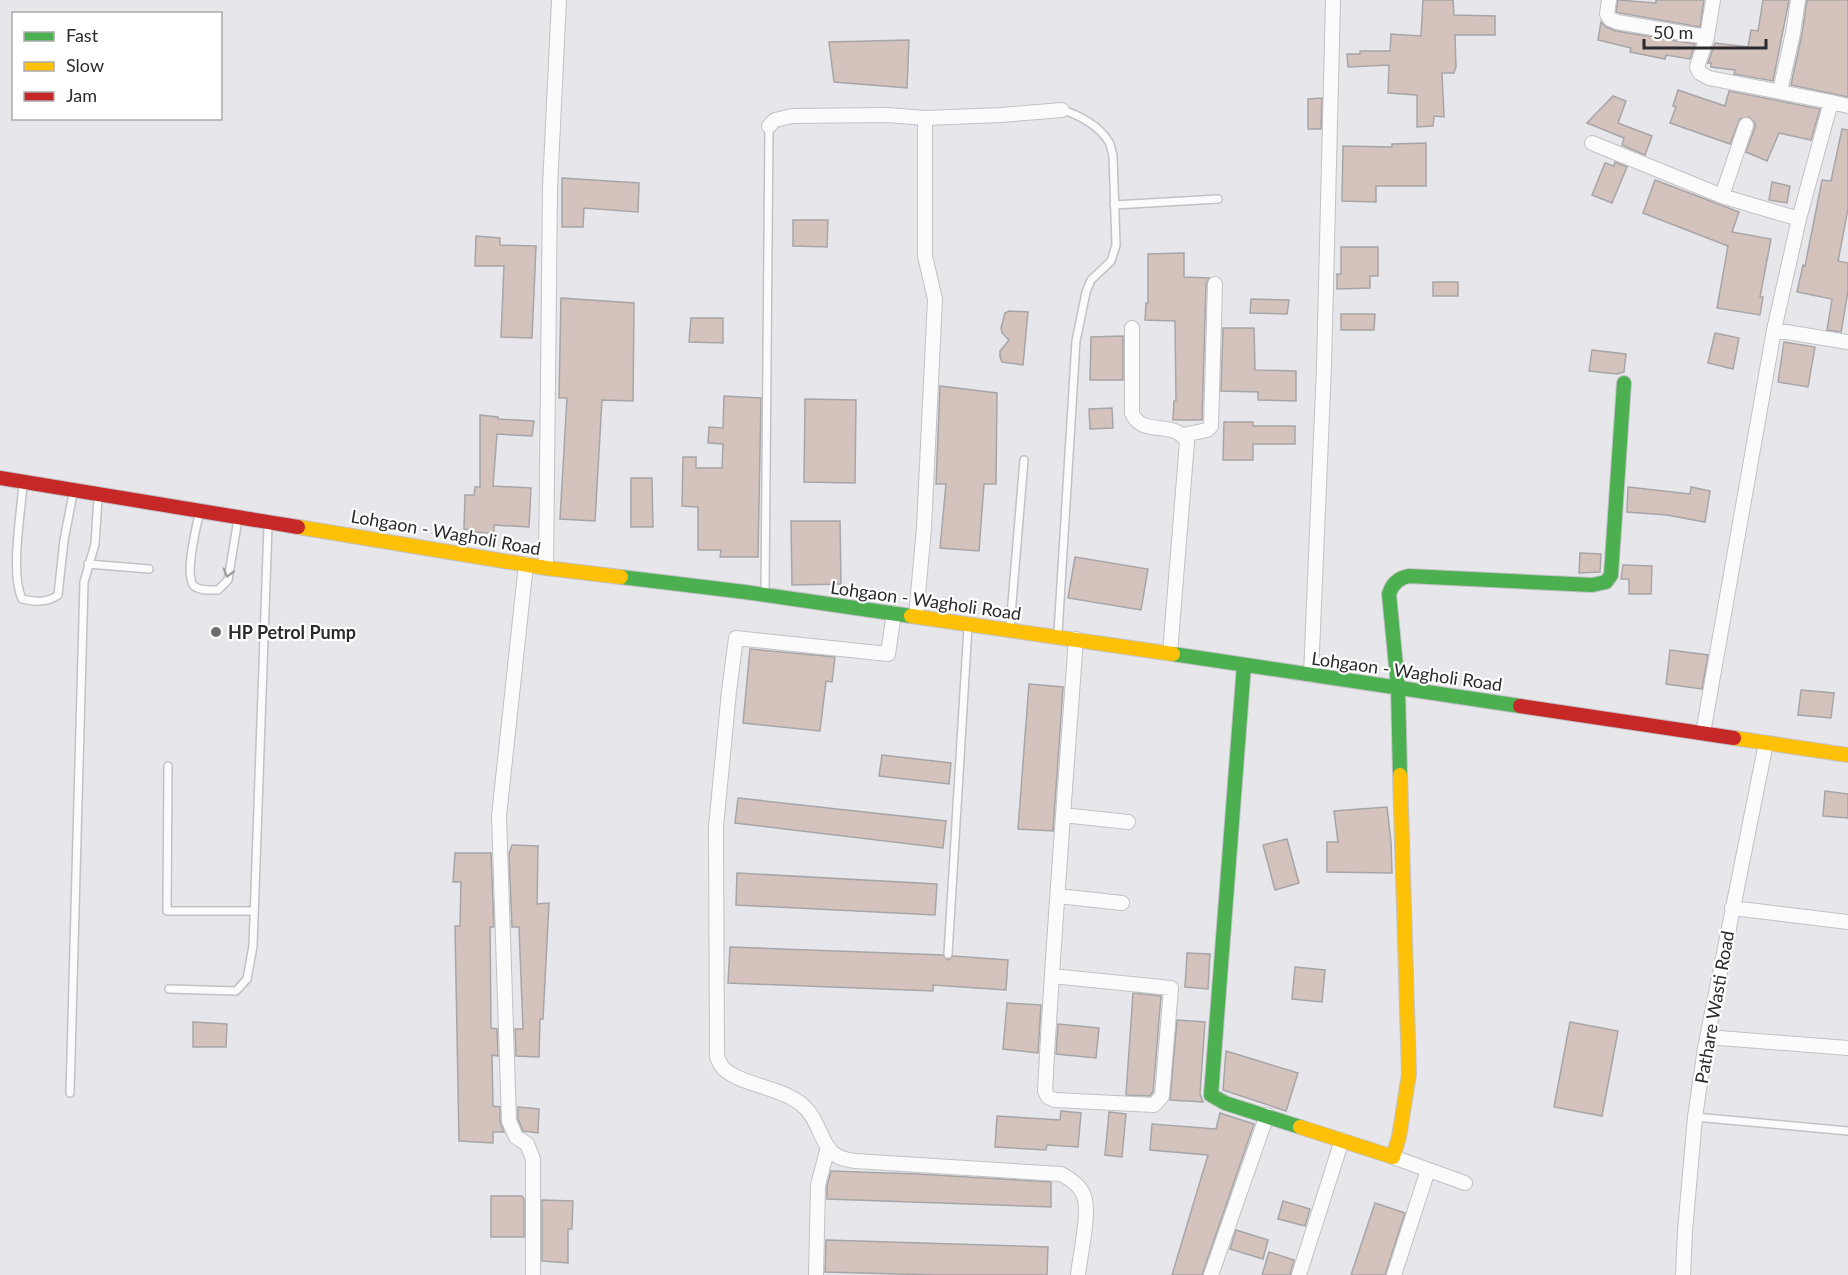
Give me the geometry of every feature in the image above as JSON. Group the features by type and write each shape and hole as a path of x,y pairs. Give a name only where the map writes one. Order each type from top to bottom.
{"main road":[{"path":"1244,664 1211,1095 1226,1103 1392,1157 1399,1137 1409,1074 1398,687 1389,594 1392,585 1401,577 1592,585 1602,584 1609,580 1624,383"},
{"name":"Lohgaon - Wagholi Road","path":"0,478 546,568 765,595 1058,636 1848,755"}],"street":[{"path":"546,568 549,187 559,0"},
{"path":"1311,675 1324,366 1333,0"},
{"path":"1609,0 1607,14 1610,19 1617,22 1707,37"},
{"path":"1713,0 1707,37 1697,67 1700,73 1709,78 1848,106"},
{"path":"1780,91 1798,0"},
{"path":"1703,733 1774,330 1799,219 1831,102"},
{"path":"769,126 775,120 792,116 888,115 926,118 1062,110"},
{"path":"916,616 924,528 935,299 925,256 926,118"},
{"path":"1722,196 1746,125"},
{"path":"1592,143 1722,196 1799,219"},
{"path":"1183,435 1207,430 1211,426 1215,284"},
{"path":"1132,328 1132,413 1135,420 1142,425 1178,431 1187,442 1170,653"},
{"path":"1774,330 1848,342"},
{"path":"526,564 499,816 509,1121 516,1137 527,1144 532,1159 532,1275"},
{"path":"894,614 888,654 736,638 716,827 717,1057 723,1068 734,1075 790,1096 803,1105 814,1117 828,1147 837,1156 855,1161 1061,1174 1079,1188 1086,1208 1078,1275"},
{"path":"1052,976 1171,988 1162,1096 1154,1105 1055,1101 1044,1092 1063,815 1076,639"},
{"name":"Pathare Wasti Road","path":"1683,1275 1695,1117 1707,1037 1767,743"},
{"path":"1063,815 1128,822"},
{"path":"1058,896 1122,903"},
{"path":"1732,908 1848,922"},
{"path":"1707,1037 1848,1048"},
{"path":"1211,1275 1267,1116"},
{"path":"1299,1275 1342,1140"},
{"path":"816,1275 818,1185 828,1147"},
{"path":"1392,1157 1465,1183"},
{"path":"1394,1275 1428,1170"}],"lane":[{"path":"1058,636 1076,341 1086,292 1091,280 1111,261 1116,245 1113,156 1110,142 1077,114 1062,110"},
{"path":"765,595 769,126"},
{"path":"1114,205 1218,199"},
{"path":"1010,630 1024,460"},
{"path":"24,481 18,579 22,599 29,601 42,602 58,595 64,540 74,489"},
{"path":"70,1093 84,582 95,544 98,493"},
{"path":"199,510 189,576 194,585 201,589 218,590 228,580 238,516"},
{"path":"169,989 236,991 247,979 253,946 268,521"},
{"path":"88,564 149,569"},
{"path":"948,954 968,624"},
{"path":"168,766 167,911 254,911"},
{"path":"1695,1117 1848,1131"}],"building":[{"path":"1423,0 1453,0 1454,15 1495,16 1495,35 1455,35 1456,67 1454,73 1442,73 1444,117 1434,116 1433,126 1417,127 1417,95 1388,93 1389,65 1348,67 1347,54 1360,54 1360,51 1390,51 1391,34 1421,36"},
{"path":"1618,0 1656,3 1656,0 1704,0 1700,27 1616,12"},
{"path":"1763,0 1789,0 1773,81 1734,74 1735,70 1711,67 1711,63 1708,63 1715,43 1748,47 1751,30 1758,31"},
{"path":"1807,0 1848,0 1848,97 1791,85"},
{"path":"1601,22 1616,31 1695,44 1690,59 1666,55 1665,59 1630,52 1631,48 1598,40"},
{"path":"909,40 907,88 834,82 829,42"},
{"path":"1678,90 1725,106 1729,91 1820,109 1811,140 1779,133 1767,161 1746,152 1755,127 1755,123 1749,117 1740,119 1730,144 1670,123 1676,107 1673,106"},
{"path":"1613,96 1626,101 1618,123 1652,136 1645,155 1622,145 1624,138 1587,123"},
{"path":"1322,98 1321,129 1308,129 1308,99"},
{"path":"1842,129 1848,130 1848,209 1838,261 1848,263 1848,292 1841,332 1827,330 1832,299 1797,292 1803,265 1805,266 1822,180 1831,181"},
{"path":"1426,143 1426,186 1376,186 1376,202 1342,201 1343,146 1392,147 1392,144"},
{"path":"1615,162 1627,167 1612,203 1592,195 1605,163 1614,166"},
{"path":"562,178 639,183 638,212 584,208 583,227 562,227"},
{"path":"1655,180 1739,212 1732,232 1771,239 1760,297 1763,297 1760,315 1717,308 1728,246 1643,213"},
{"path":"1772,182 1790,186 1787,203 1769,200"},
{"path":"793,220 828,220 827,247 793,246"},
{"path":"476,236 500,238 500,245 536,246 532,338 501,337 504,266 475,266"},
{"path":"1341,247 1378,247 1378,276 1370,276 1370,288 1337,289 1337,274 1341,274"},
{"path":"1184,253 1184,277 1209,278 1206,284 1202,420 1173,420 1174,401 1176,401 1175,321 1145,320 1146,303 1148,303 1148,254"},
{"path":"1433,282 1458,282 1458,296 1433,296"},
{"path":"561,298 634,303 633,401 602,400 595,521 560,519 567,398 559,398"},
{"path":"1251,299 1289,300 1287,314 1250,313"},
{"path":"1009,311 1028,312 1023,365 1002,362 1000,357 1000,351 1009,340 1002,333 1001,328 1005,313"},
{"path":"1341,314 1375,314 1374,330 1341,330"},
{"path":"691,318 723,318 723,343 689,342"},
{"path":"1223,328 1254,328 1255,370 1296,371 1296,401 1258,400 1258,392 1221,391"},
{"path":"1715,333 1739,338 1733,369 1708,363"},
{"path":"1123,336 1123,380 1090,380 1091,337"},
{"path":"1784,342 1815,347 1808,387 1778,382"},
{"path":"1592,350 1626,354 1624,372 1617,374 1589,371"},
{"path":"940,386 997,393 996,484 984,484 979,551 940,548 946,484 936,484"},
{"path":"724,396 761,398 758,557 720,557 721,550 698,550 698,507 682,506 683,457 696,457 696,468 722,468 723,444 708,443 709,427 723,428"},
{"path":"805,399 856,400 855,483 804,482"},
{"path":"1112,408 1113,428 1090,429 1089,409"},
{"path":"480,415 498,417 498,419 534,421 532,436 497,434 493,486 531,488 529,527 494,525 494,533 472,532 473,530 464,529 465,495 474,495 475,487 480,487"},
{"path":"1224,422 1253,422 1253,426 1295,426 1295,444 1253,444 1253,460 1223,460"},
{"path":"631,478 652,478 653,527 631,527"},
{"path":"1628,487 1690,494 1691,487 1710,491 1705,522 1667,515 1627,512"},
{"path":"791,521 840,521 841,584 792,585"},
{"path":"1580,553 1601,554 1600,572 1579,573"},
{"path":"1075,557 1148,569 1141,610 1068,598"},
{"path":"1623,565 1652,566 1651,594 1629,594 1629,579 1621,579"},
{"path":"750,649 835,657 832,682 826,681 820,731 743,723"},
{"path":"1670,650 1708,655 1702,689 1666,684"},
{"path":"1029,684 1063,687 1053,831 1018,829"},
{"path":"1801,690 1834,693 1831,718 1798,715"},
{"path":"882,755 951,763 949,784 879,776"},
{"path":"1825,791 1848,794 1848,818 1823,816"},
{"path":"738,798 946,821 943,848 735,823"},
{"path":"1387,807 1392,873 1327,872 1327,842 1338,842 1334,811"},
{"path":"1287,839 1299,883 1275,890 1263,845"},
{"path":"512,845 538,846 537,904 549,903 539,1057 516,1056 515,1029 523,1029 519,927 512,927 509,854"},
{"path":"455,853 491,853 494,927 490,927 491,1028 497,1029 498,1056 492,1055 493,1106 500,1107 500,1122 504,1132 493,1132 493,1143 459,1141 455,926 460,926 461,882 453,882"},
{"path":"737,873 937,884 935,915 736,905"},
{"path":"730,947 943,955 948,960 953,956 1008,960 1006,990 933,985 933,991 728,983"},
{"path":"1187,953 1210,954 1208,989 1185,987"},
{"path":"1295,967 1325,970 1322,1002 1292,999"},
{"path":"1133,993 1161,996 1153,1092 1150,1096 1126,1095"},
{"path":"1007,1003 1041,1005 1038,1053 1003,1049"},
{"path":"1177,1020 1205,1022 1200,1094 1203,1102 1170,1100"},
{"path":"193,1022 227,1024 226,1047 193,1047"},
{"path":"1570,1022 1618,1031 1602,1116 1554,1107"},
{"path":"1058,1024 1099,1028 1096,1058 1056,1054"},
{"path":"1226,1051 1298,1073 1286,1111 1223,1090"},
{"path":"518,1107 539,1109 538,1133 523,1131 518,1119"},
{"path":"1061,1111 1081,1113 1078,1147 1047,1145 1046,1150 995,1147 997,1116 1060,1120"},
{"path":"1109,1112 1126,1114 1122,1157 1105,1155"},
{"path":"1220,1113 1254,1124 1202,1275 1172,1275 1208,1155 1150,1150 1152,1124 1216,1129"},
{"path":"831,1171 1051,1182 1051,1207 827,1199 827,1186"},
{"path":"491,1196 522,1196 524,1199 524,1237 491,1237"},
{"path":"542,1200 573,1201 572,1229 568,1229 568,1263 542,1261"},
{"path":"1283,1201 1310,1209 1305,1226 1278,1219"},
{"path":"1375,1203 1405,1213 1385,1275 1351,1275"},
{"path":"1236,1230 1268,1240 1263,1259 1230,1249"},
{"path":"826,1240 1048,1247 1047,1275 825,1272"},
{"path":"1269,1252 1294,1260 1290,1275 1262,1275"}],"traffic: fast":[{"path":"1400,775 1398,687 1389,594 1392,587 1399,580 1409,576 1592,585 1606,582 1611,575 1624,383"},
{"path":"621,577 911,616"},
{"path":"1173,654 1520,706"},
{"path":"1244,665 1211,1095 1225,1103 1300,1127"}],"traffic: slow":[{"path":"298,527 546,568 621,577"},
{"path":"911,616 1173,654"},
{"path":"1734,738 1848,755"},
{"path":"1300,1127 1393,1157 1399,1137 1409,1074 1400,775"}],"traffic: jam":[{"path":"0,478 298,527"},
{"path":"1520,706 1734,738"}],"place":[{"name":"HP Petrol Pump","path":"216,632"}]}
